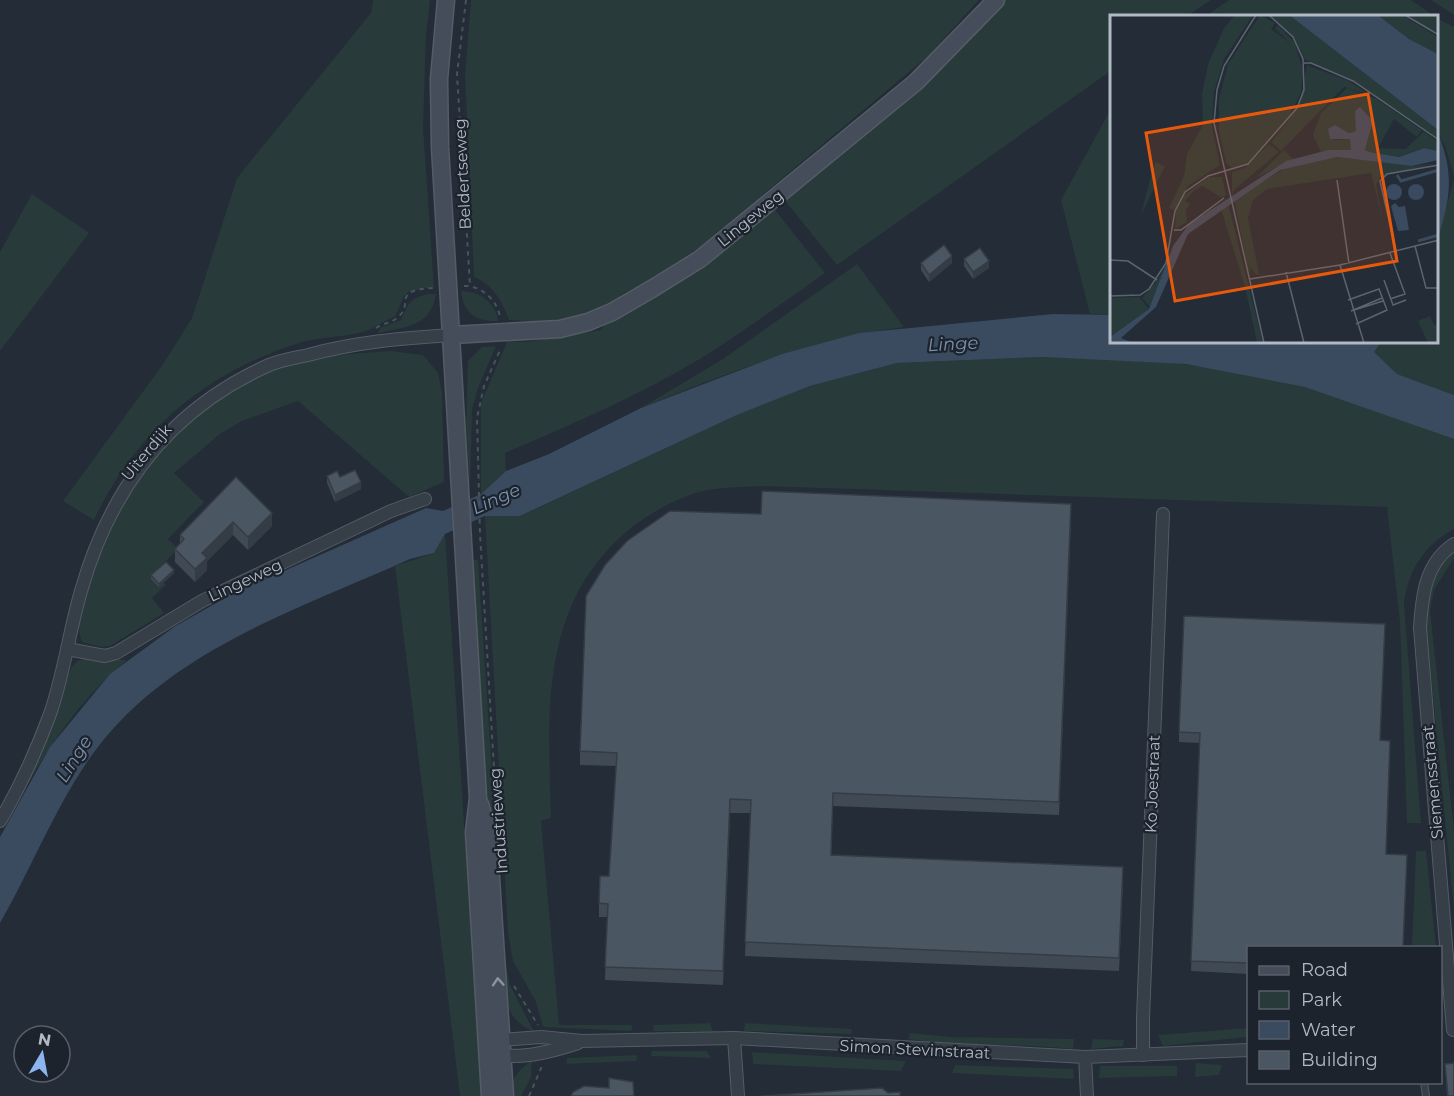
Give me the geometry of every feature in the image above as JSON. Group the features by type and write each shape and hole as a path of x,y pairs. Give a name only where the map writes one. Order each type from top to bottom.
{"main road":[{"name":"Beldertseweg","path":"446,0 439,79 452,335"},
{"name":"Lingeweg","path":"452,335 560,329 588,322 612,312 700,259 916,82 996,0"},
{"name":"Industrieweg","path":"452,335 478,798 474,832 497,1049 505,1096"},
{"name":"Industrieweg","path":"490,1096 497,1049"}],"street":[{"name":"Uiterdijk","path":"0,821 21,784 50,713 81,592 103,527 118,498 146,458 186,416 231,385 270,364 370,341 452,335"},
{"name":"Lingeweg","path":"68,649 105,656 116,653 202,601 391,511 425,499"},
{"name":"Ko Joestraat","path":"1143,1055 1163,514"},
{"name":"Siemensstraat","path":"1449,1031 1449,939 1420,628 1421,604 1431,567 1454,544"},
{"name":"Simon Stevinstraat","path":"497,1049 541,1038 582,1041 734,1038 1085,1057 1247,1050"},
{"path":"734,1038 738,1096"},
{"name":"Simon Stevinstraat","path":"497,1049 543,1053 582,1041"},
{"path":"1085,1057 1087,1096"}],"path":[{"name":"Beldertseweg","path":"466,0 457,74 470,286"},
{"path":"375,329 397,319 401,314 406,296 411,292 470,286 493,299 499,308 501,332"},
{"name":"Industrieweg","path":"497,812 478,488 479,402 484,386 500,356 501,332"},
{"path":"513,981 515,990 538,1024 541,1038"},
{"path":"530,1096 542,1070 543,1053"}],"green space":[{"path":"373,0 430,0 426,36 423,128 434,287 410,291 404,296 395,317 369,330 299,343 264,356 203,389 177,409 152,433 111,488 94,520 63,501 163,364 192,318 237,178 371,13"},
{"path":"471,0 979,0 928,56 699,248 649,280 622,294 606,309 549,322 509,320 504,307 492,289 474,277 465,76"},
{"path":"1001,0 1211,0 1188,15 1110,15 1110,71 837,265 782,197"},
{"path":"1229,0 1411,0 1433,15 1207,15"},
{"path":"1431,0 1454,0 1454,15"},
{"path":"1439,20 1454,27 1454,176 1445,146 1439,135"},
{"path":"1110,111 1110,315 1090,314 1061,200"},
{"path":"1454,180 1454,395 1397,374 1373,352 1379,344 1439,344 1439,234"},
{"path":"32,194 89,233 0,351 0,252"},
{"path":"772,206 825,273 677,373 555,432 505,453 506,471 481,494 481,403 507,342 527,342 601,330 608,317"},
{"path":"857,264 904,327 836,340 770,359 641,408 723,359"},
{"path":"461,291 480,295 490,303 498,321 483,320 472,315 462,299"},
{"path":"428,294 436,294 429,313 423,319 407,327 378,333 380,328 401,320 413,300"},
{"path":"496,346 478,388 472,409 470,493 466,424 468,361 482,347"},
{"path":"391,351 423,355 438,373 442,393 444,482 409,497 298,401 242,421 220,434 174,473 204,502 168,539 178,549 165,562 170,567 160,578 166,585 152,598 164,613 110,646 101,647 82,642 79,633 80,613 110,520 138,474 178,429 226,392 274,368 317,357"},
{"path":"1043,357 1176,363 1242,372 1326,393 1454,439 1454,529 1434,543 1419,560 1409,581 1404,604 1421,823 1407,823 1400,622 1387,507 762,486 698,492 667,505 631,528 601,558 579,590 564,625 555,661 551,699 549,738 551,818 541,821 559,1025 633,1025 631,1031 543,1027 536,1002 513,961 508,933 485,516 521,516 737,415 810,386 897,363"},
{"path":"445,534 482,1096 460,1096 395,566 434,553"},
{"path":"1454,549 1454,558 1434,590 1430,611 1454,830 1454,911 1425,613 1434,579"},
{"path":"473,560 478,560 504,954 510,985 534,1032 512,1015 506,1002 501,975 472,590"},
{"path":"86,658 127,660 97,687 71,718 27,785 71,668 77,661"},
{"path":"1416,851 1426,851 1436,946 1412,946"},
{"path":"710,1023 713,1032 653,1031 654,1025"},
{"path":"745,1023 852,1029 851,1034 744,1031"},
{"path":"1247,1028 1247,1037 1163,1046 1158,1035"},
{"path":"910,1033 951,1037 1074,1039 1073,1049 908,1039"},
{"path":"1093,1039 1124,1040 1123,1046 1091,1049"},
{"path":"652,1051 707,1051 711,1058 651,1056"},
{"path":"752,1052 906,1061 901,1071 753,1064"},
{"path":"638,1055 636,1061 567,1064 567,1058"},
{"path":"532,1061 531,1078 521,1096 509,1096 516,1075"},
{"path":"1196,1063 1222,1065 1219,1075 1195,1077"},
{"path":"955,1065 1073,1069 1074,1079 952,1073"},
{"path":"1100,1066 1177,1066 1177,1076 1099,1078"}],"water":[{"path":"1439,136 1447,161 1449,185 1446,210 1439,234"},
{"name":"Linge","path":"1053,314 1110,315 1110,344 1380,344 1374,352 1397,374 1454,395 1454,439 1305,387 1186,364 1043,357 897,363 810,386 737,415 520,516 485,516 445,534 434,553 410,559 291,611 213,650 176,673 142,700 95,751 65,798 0,923 0,837 50,747 110,674 174,627 232,594 426,508 443,511 481,494 506,471 549,454 641,408 782,354 859,333"}],"building":[{"path":"944,245 952,256 929,275 921,263"},
{"path":"980,248 989,261 973,272 964,259"},
{"path":"355,470 361,482 335,495 327,476 337,471 340,477"},
{"path":"236,477 272,513 248,537 233,522 202,553 207,558 195,569 175,549 184,539 180,535"},
{"path":"762,491 1071,504 1059,802 833,793 831,855 1123,867 1119,958 745,942 751,800 730,799 723,971 605,967 608,904 599,903 600,876 609,876 617,753 580,751 586,596 605,565 627,541 670,511 761,514"},
{"path":"166,562 174,570 159,584 151,575"},
{"path":"1184,616 1385,624 1380,740 1390,741 1386,854 1407,855 1403,946 1247,946 1247,963 1191,961 1200,733 1179,732"},
{"path":"1454,1063 1454,1096 1448,1096 1445,1064"},
{"path":"609,1078 633,1082 634,1096 571,1096 573,1092 584,1086 609,1088"},
{"path":"882,1088 888,1093 900,1092 900,1096 761,1096"}]}
